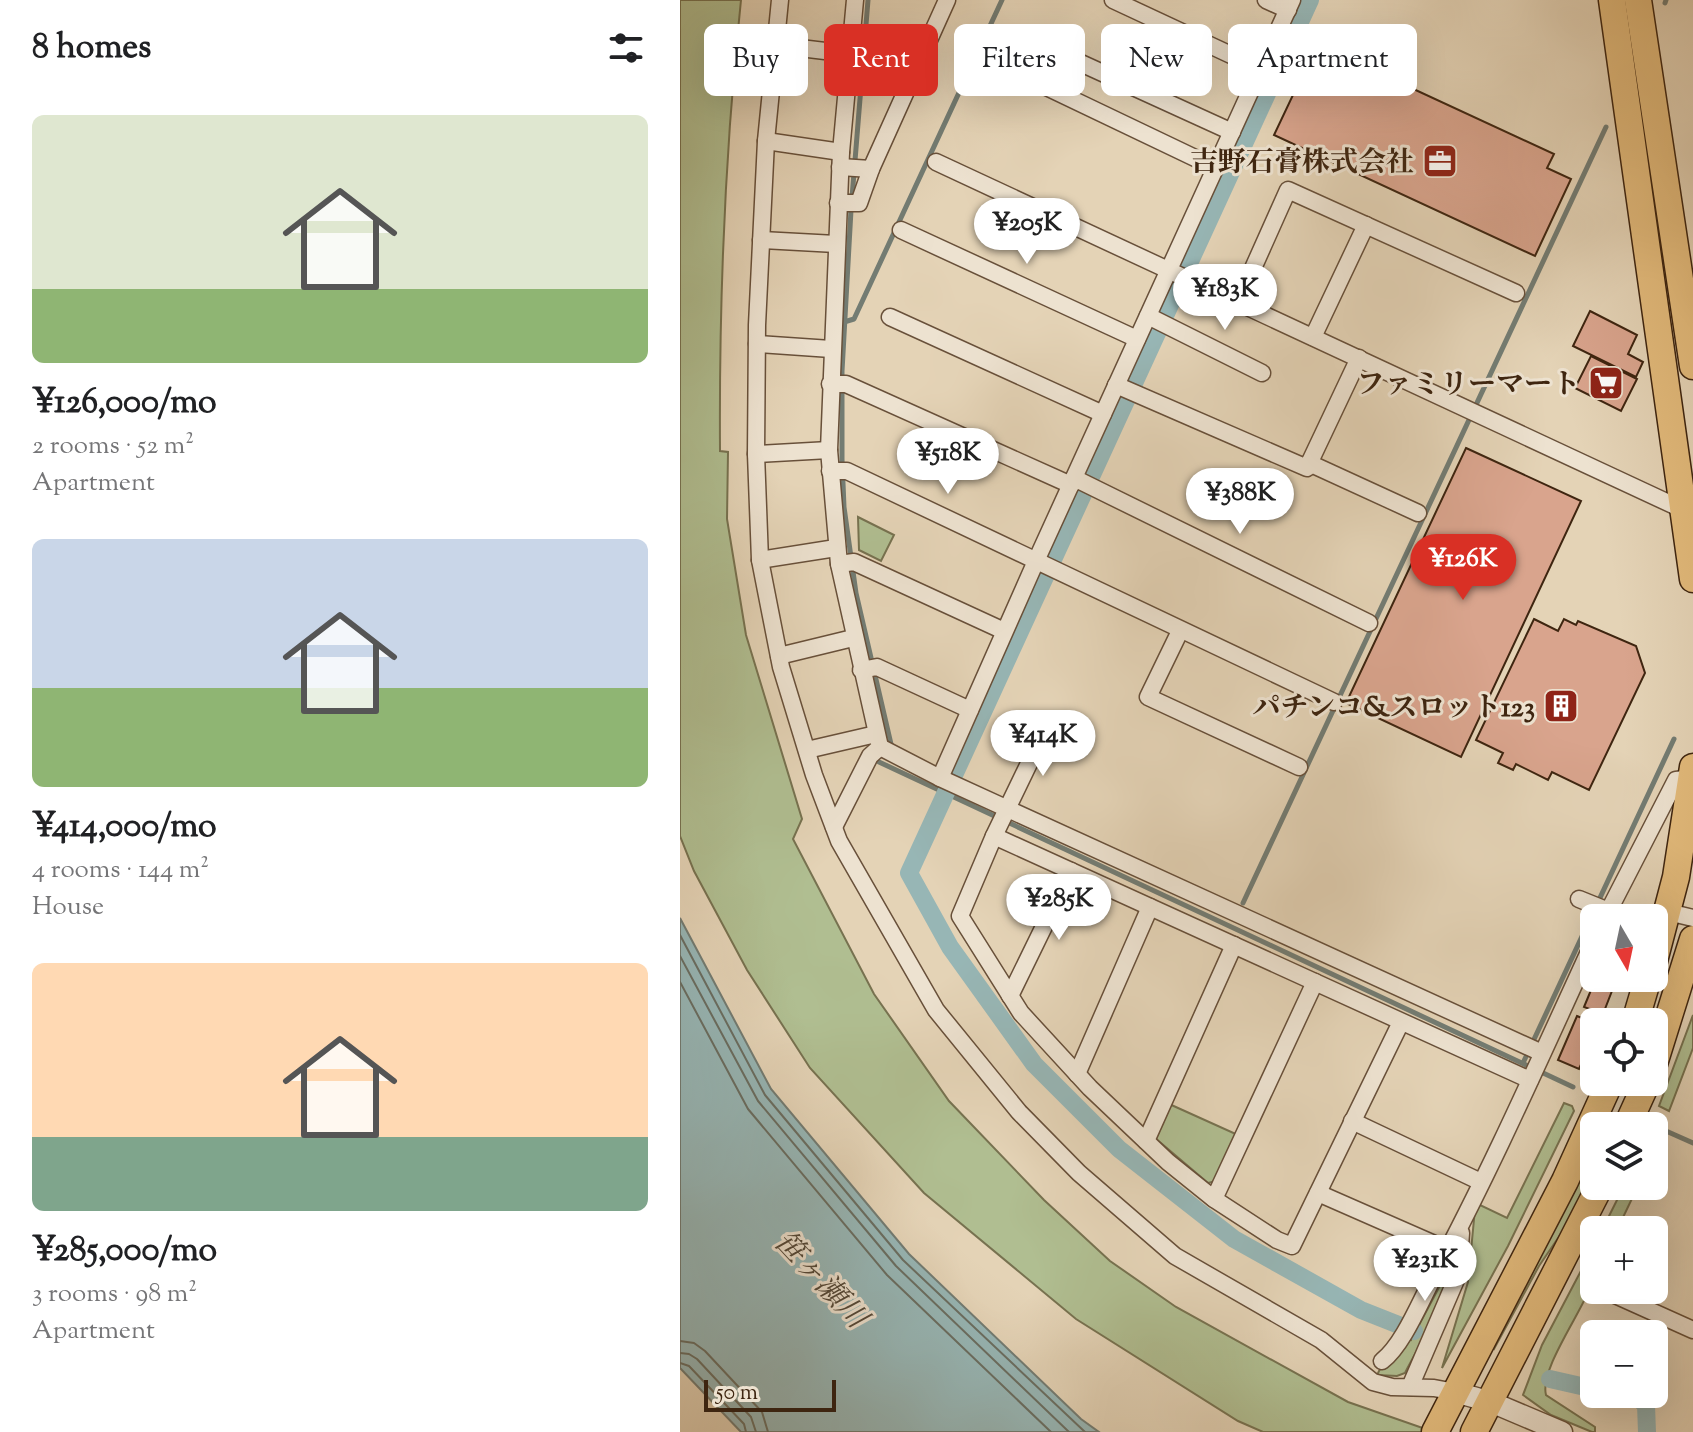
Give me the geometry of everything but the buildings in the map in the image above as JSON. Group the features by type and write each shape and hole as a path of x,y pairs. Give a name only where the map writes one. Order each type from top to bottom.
{"highway":[{"path":"1612,0 1689,513 1693,579"},
{"path":"1638,0 1693,366"},
{"path":"1668,1022 1683,976 1675,924 1676,877 1693,767"},
{"path":"1675,924 1693,875"},
{"path":"1445,1412 1565,1181 1604,1096"},
{"path":"1476,1429 1593,1200"}],"street":[{"path":"777,24 780,0"},
{"path":"853,24 855,0"},
{"path":"847,203 859,203 852,165 947,0"},
{"path":"1113,0 1228,54"},
{"path":"1266,0 1290,5 1281,24"},
{"path":"1216,168 1015,72 1028,39 1232,132"},
{"path":"770,96 757,344 756,454 760,560 779,656 807,750 834,827 889,932 936,1010 1019,1112 1079,1173 1175,1256 1321,1340 1373,1382 1392,1387 1410,1387 1445,1412 1491,1402 1562,1432"},
{"path":"834,827 878,741 868,669 853,638 838,471 829,450 838,384 831,349 836,244 847,203 852,165 851,96"},
{"path":"948,782 970,710 1004,631 1045,566 1080,483 1103,414 1126,389 1137,339 1159,321 1180,274 1216,168 1249,96"},
{"path":"766,141 852,165"},
{"path":"936,162 1689,513"},
{"path":"1238,302 1288,190 1516,293"},
{"path":"1313,337 1366,225"},
{"path":"901,230 1137,339"},
{"path":"761,240 836,244"},
{"path":"890,317 1103,414"},
{"path":"1159,321 1262,373"},
{"path":"757,344 831,349"},
{"path":"1126,389 1307,468 1359,358"},
{"path":"838,384 1080,483 1369,623"},
{"path":"756,454 829,450"},
{"path":"1309,463 1418,513"},
{"path":"838,471 1334,702"},
{"path":"760,560 844,559 1004,631"},
{"path":"1180,631 1148,697 1299,767"},
{"path":"779,656 853,638"},
{"path":"868,669 970,710"},
{"path":"1048,724 1000,821 960,916 1021,1013 1077,1074 1146,1141 1214,1199 1277,1240 1292,1246 1401,1022"},
{"path":"807,750 878,741 948,782 1071,871 1401,1022 1534,1061"},
{"path":"1599,904 1643,848 1676,780 1692,778"},
{"path":"1000,821 1534,1061"},
{"path":"1010,996 1071,871"},
{"path":"1077,1074 1150,907"},
{"path":"1146,1141 1234,945"},
{"path":"1382,1361 1411,1320 1491,1168 1534,1061 1580,969"},
{"path":"1214,1199 1315,982"},
{"path":"1352,1121 1481,1182"},
{"path":"1318,1193 1448,1250"},
{"path":"1410,1387 1458,1275 1461,1223"},
{"path":"1635,1304 1693,1330"}],"green space":[{"path":"680,0 741,0 739,24 704,24 704,96 733,96 722,282 720,451 728,452 727,519 746,635 802,819 793,839 874,994 949,1101 1044,1200 1110,1261 1176,1307 1348,1402 1434,1432 1263,1432 1238,1421 1076,1319 924,1193 810,1068 747,970 694,871 680,836"},
{"path":"858,517 894,535 881,561 859,550"},
{"path":"1693,1015 1693,1048 1669,1111 1659,1106 1663,1096 1668,1096 1668,1082"},
{"path":"1167,1103 1238,1135 1216,1181 1208,1183 1155,1138"},
{"path":"1564,1103 1572,1106 1574,1111 1508,1246 1442,1368 1468,1282 1475,1209 1478,1204 1507,1218"},
{"path":"1580,1173 1580,1200 1567,1225 1539,1266 1494,1349 1489,1345"},
{"path":"1617,1200 1631,1200 1624,1216 1609,1216"},
{"path":"1452,1263 1452,1274 1442,1302 1405,1373 1397,1376 1377,1375 1382,1365 1408,1339 1411,1340"},
{"path":"1580,1273 1580,1304 1582,1304 1549,1369 1546,1395 1595,1427 1595,1432 1551,1415 1523,1395 1542,1345"}],"water":[{"name":"笹ヶ瀬川","path":"680,918 771,1089 909,1254 1081,1419 1099,1432 741,1432 680,1368"}],"waterway":[{"path":"868,0 851,210 842,371 842,459 844,507 856,593 891,744"},
{"path":"844,322 854,319 1002,0"},
{"path":"1310,0 909,873 950,947 1034,1064 1119,1149 1234,1239 1361,1310 1414,1331"},
{"path":"1243,903 1606,127"},
{"path":"1523,1063 1674,739"},
{"path":"879,762 1573,1087"},
{"path":"1668,1132 1693,1143"},
{"path":"1550,1379 1580,1386"},
{"path":"1646,1408 1647,1432"}],"place":[{"name":"吉野石膏株式会社","path":"1440,161"},
{"name":"ファミリーマート","path":"1606,383"},
{"name":"パチンコ&スロット123","path":"1561,706"}]}
